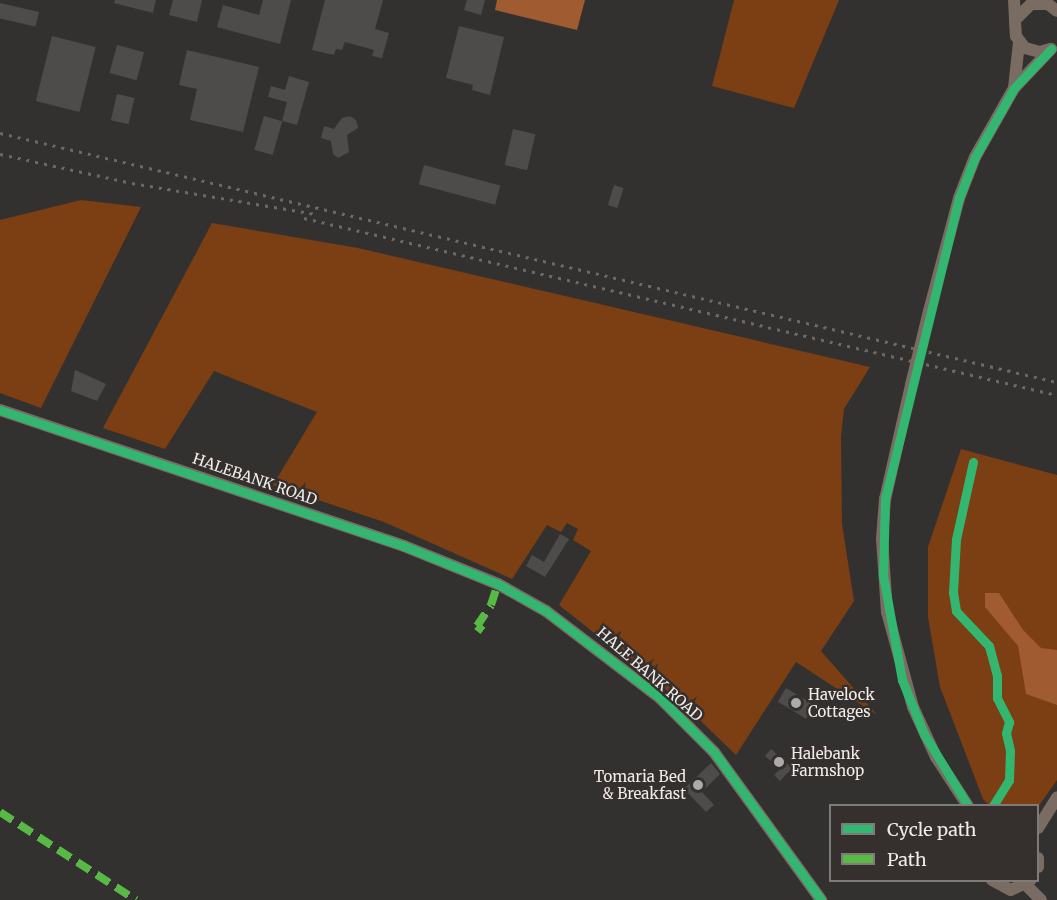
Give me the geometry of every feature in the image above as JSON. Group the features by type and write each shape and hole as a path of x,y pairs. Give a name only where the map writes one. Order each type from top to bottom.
{"street":[{"path":"1014,0 1019,43 1014,88"},
{"path":"1015,20 1024,8 1039,1 1057,11"},
{"path":"1019,43 1032,51 1054,46"},
{"path":"967,804 936,757 912,707 886,612 882,538 885,499 929,311 960,198 975,158 1014,88 1054,46"},
{"name":"HALEBANK ROAD","path":"0,410 404,546 498,584"},
{"name":"HALE BANK ROAD","path":"498,584 588,639 693,730 742,787 821,900"},
{"path":"1039,826 1057,798"},
{"path":"996,882 1011,890 1029,883 1041,900"}],"shaded area":[{"path":"497,0 585,0 577,30 495,10"},
{"path":"734,0 839,0 794,108 712,86"},
{"path":"81,200 141,207 41,408 0,393 0,220"},
{"path":"212,223 358,248 870,367 844,409 841,436 842,524 854,601 821,651 877,715 796,662 736,755 680,701 559,605 591,551 573,540 578,529 567,523 561,532 547,525 512,579 384,522 273,485 317,412 214,371 165,449 103,428"},
{"path":"961,449 1057,475 1057,780 1039,806 988,804 983,799 940,687 928,617 928,547"},
{"path":"985,593 999,593 1023,630 1041,648 1057,650 1057,705 1026,694 1018,646 985,607"}],"building":[{"path":"115,0 156,0 153,13 114,3"},
{"path":"173,0 202,0 197,22 169,15"},
{"path":"263,0 291,0 280,44 217,27 223,5 259,15"},
{"path":"325,0 383,0 375,29 389,33 382,58 372,56 374,50 345,42 342,50 336,49 334,55 312,50"},
{"path":"467,0 485,0 481,15 464,10"},
{"path":"0,3 39,12 36,27 0,18"},
{"path":"459,26 504,37 490,95 472,90 473,85 446,78"},
{"path":"52,36 96,47 79,112 36,101"},
{"path":"117,45 144,52 137,80 109,73"},
{"path":"187,50 259,67 243,132 190,120 197,89 179,85"},
{"path":"289,76 309,82 297,125 282,121 287,102 268,97 271,86 285,90"},
{"path":"117,94 135,98 128,124 111,120"},
{"path":"264,116 282,121 273,155 254,150"},
{"path":"350,116 356,120 358,128 347,135 349,152 338,158 333,154 331,141 321,138 324,126 334,129 342,118"},
{"path":"513,129 535,134 527,170 505,165"},
{"path":"424,165 500,185 495,205 419,184"},
{"path":"614,185 624,188 617,208 608,205"},
{"path":"75,370 106,384 97,401 71,391"},
{"path":"560,534 569,539 545,577 526,566 532,555 544,562"},
{"name":"Havelock Cottages","path":"786,688 814,705 806,719 778,702"},
{"name":"Halebank Farmshop","path":"771,749 792,768 780,781 774,775 780,769 765,756"},
{"path":"711,763 720,774 702,792 714,805 706,812 684,789"}],"railway":[{"path":"0,133 1057,382"},
{"path":"0,154 132,183 315,214"},
{"path":"304,218 1057,395"}],"marked path":[{"path":"483,631 477,626 491,605 498,584"},
{"path":"0,812 136,900"}],"cycle path":[{"path":"967,804 924,734 902,680 883,575 885,499 959,198 975,157 1014,88 1051,49"},
{"path":"0,410 404,546 498,584 546,611 660,698 714,752 821,900"},
{"path":"973,462 956,539 953,592 956,611 989,646 997,676 997,698 1009,722 1006,733 1010,751 1009,780 994,804"}],"place":[{"name":"Havelock Cottages","path":"796,703"},
{"name":"Halebank Farmshop","path":"779,762"},
{"name":"Tomaria Bed & Breakfast","path":"698,785"}]}
